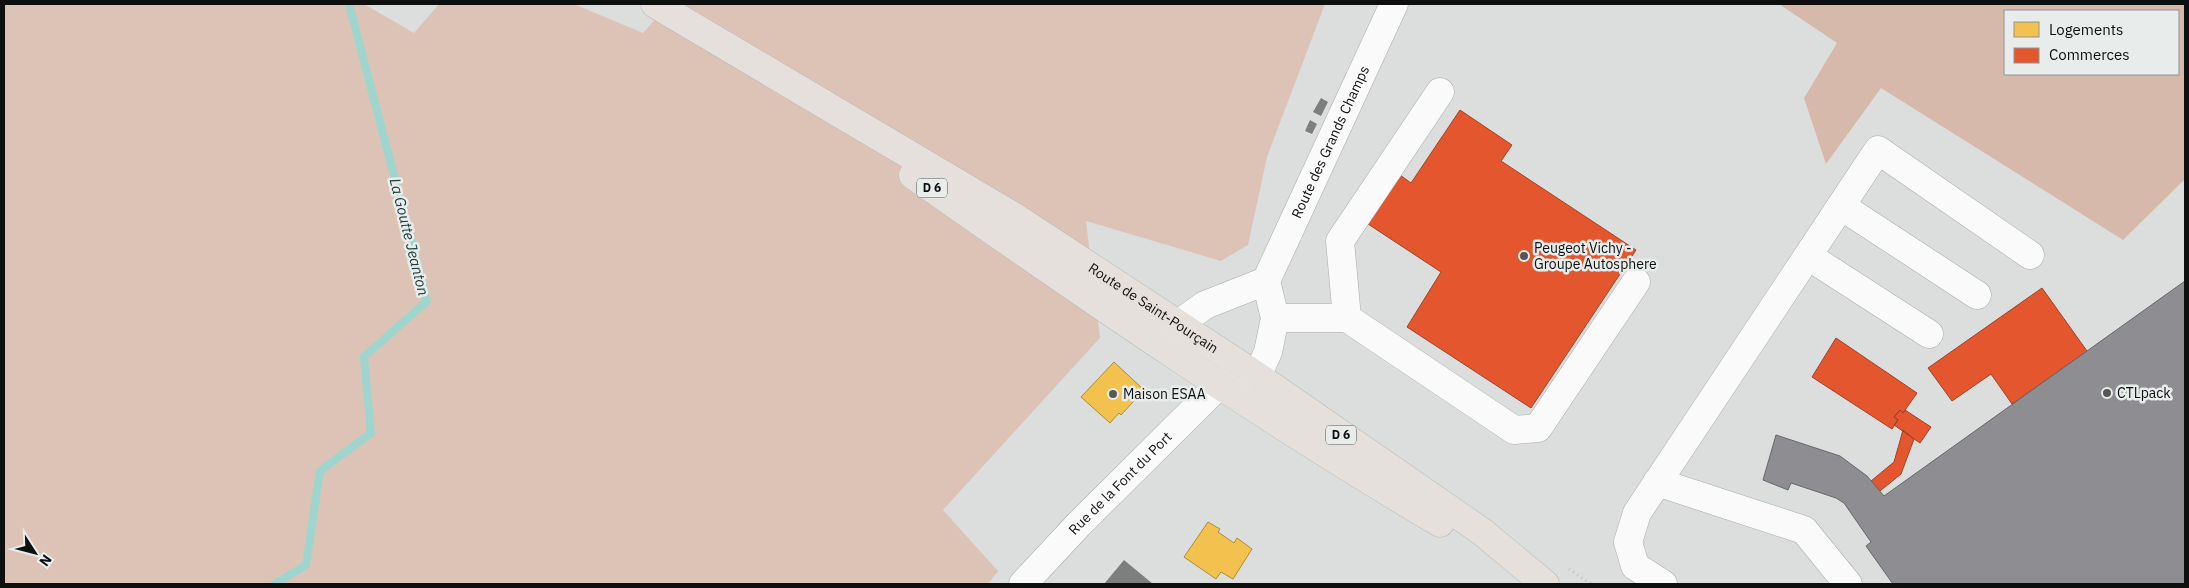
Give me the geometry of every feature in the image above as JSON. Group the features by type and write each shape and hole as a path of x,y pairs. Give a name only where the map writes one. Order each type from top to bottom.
{"main road":[{"name":"Route de Saint-Pourçain","path":"655,4 1013,216 1172,336 1220,384 1334,460 1544,584"},
{"name":"Route de Saint-Pourçain","path":"1172,336 1257,376 1481,531 1544,584"}],"street":[{"name":"Route des Grands Champs","path":"1266,280 1394,4"},
{"path":"1347,318 1340,241 1440,92"},
{"path":"1663,584 1635,566 1628,542 1637,513 1878,150 2030,255"},
{"path":"1841,206 1977,295"},
{"path":"1808,256 1929,334"},
{"path":"1172,336 1184,320 1205,305 1266,280 1276,318 1268,352 1257,376 1220,384"},
{"path":"1276,318 1347,318 1514,430 1538,428 1636,282"},
{"name":"Rue de la Font du Port","path":"1022,584 1079,524 1220,384"},
{"path":"1658,482 1804,530 1848,584"}],"shaded area":[{"path":"4,4 364,4 414,33 439,4 574,4 643,33 669,4 1325,4 1267,157 1248,245 1221,261 1086,221 1100,338 943,510 998,571 988,584 4,584"},
{"path":"1779,4 2185,4 2185,179 2123,240 1881,88 1826,164 1804,98 1837,43"}],"building: Logements":[{"name":"Maison ESAA","path":"1114,362 1144,390 1121,415 1119,413 1110,423 1081,397"},
{"path":"1208,522 1220,529 1218,532 1234,543 1237,538 1252,549 1233,579 1221,572 1216,579 1184,557"}],"building: Commerces":[{"name":"Peugeot Vichy - Groupe Autosphere","path":"1460,110 1512,145 1501,161 1636,250 1531,408 1407,327 1441,272 1368,224 1400,175 1411,183"},
{"path":"2042,288 2087,351 2012,404 1991,374 1952,401 1928,368"},
{"path":"1836,338 1917,393 1903,413 1900,410 1894,417 1898,420 1892,429 1812,377"},
{"path":"1900,410 1903,413 1905,410 1931,427 1920,443 1894,425 1898,420 1894,417"},
{"path":"1903,430 1914,439 1901,474 1880,491 1871,481 1894,462"}],"building: Industrie":[{"name":"CTLpack","path":"2185,281 2185,584 1893,584 1866,546 1871,542 1844,503 1836,498 1791,483 1788,490 1763,480 1776,435 1840,456 1867,476 1884,496"}],"building: Autres":[{"path":"1321,98 1328,102 1321,116 1313,112"},
{"path":"1310,120 1317,124 1312,134 1305,131"},
{"path":"1124,560 1153,584 1104,584"}],"waterway":[{"name":"La Goutte Jeanton","path":"275,584 306,565 320,471 371,433 364,357 427,301 349,4"}],"place":[{"name":"Peugeot Vichy - Groupe Autosphere","path":"1524,256"},
{"name":"CTLpack","path":"2107,393"},
{"name":"Maison ESAA","path":"1113,394"}]}
